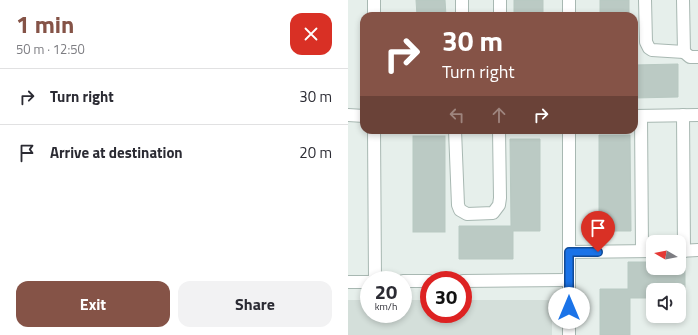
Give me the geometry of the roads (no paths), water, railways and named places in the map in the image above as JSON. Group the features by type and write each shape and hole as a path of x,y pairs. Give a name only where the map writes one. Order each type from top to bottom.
{"street":[{"path":"374,0 374,12"},
{"path":"462,0 462,12"},
{"path":"500,0 500,12"},
{"path":"569,0 569,12"},
{"path":"645,0 646,42 649,48 652,50 684,52 690,57 698,57"},
{"path":"683,0 684,52"},
{"path":"348,115 360,116"},
{"path":"682,235 683,115"},
{"path":"638,116 698,115"},
{"path":"638,128 647,235"},
{"path":"374,134 375,271"},
{"path":"456,134 458,205 460,210 467,214 493,213 499,205 499,134"},
{"path":"569,134 569,335"},
{"path":"686,251 698,250"},
{"path":"569,252 646,251"},
{"path":"472,281 569,280"},
{"path":"348,282 360,282"}]}
